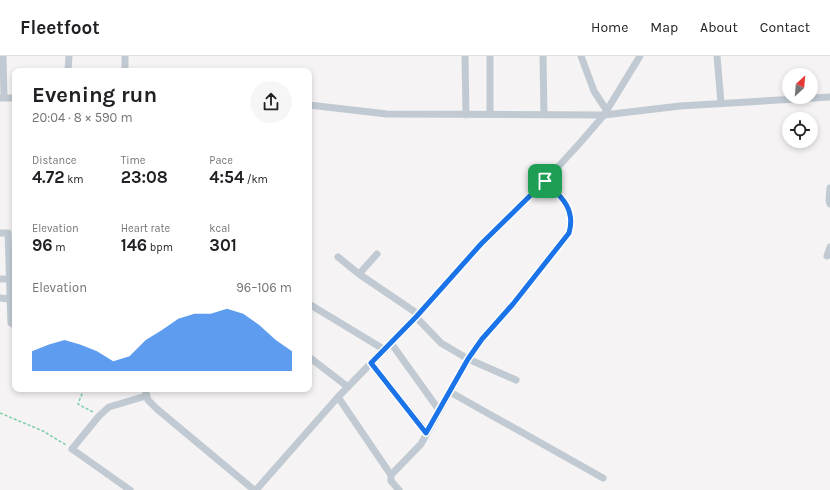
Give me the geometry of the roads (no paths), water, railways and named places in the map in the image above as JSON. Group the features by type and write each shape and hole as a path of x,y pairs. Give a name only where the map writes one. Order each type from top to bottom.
{"street":[{"path":"2,98 3,56"},
{"path":"68,68 69,56"},
{"path":"125,56 125,68"},
{"path":"465,56 466,115"},
{"path":"490,56 490,114"},
{"path":"543,56 544,115"},
{"path":"582,56 594,91 606,113"},
{"path":"130,490 72,449 99,416 109,407 146,392 157,409 255,490 338,397 385,350 481,244 545,181 606,113 640,56"},
{"path":"717,56 721,103"},
{"path":"312,105 387,114 544,115 606,113 721,103 830,97"},
{"path":"830,188 830,204"},
{"path":"0,232 8,233 12,324"},
{"path":"827,256 830,247"},
{"path":"359,274 377,254"},
{"path":"338,257 359,274 417,315 441,342 468,359 516,380"},
{"path":"0,278 9,279"},
{"path":"0,298 10,299"},
{"path":"312,306 385,350"},
{"path":"391,343 439,410"},
{"path":"312,359 348,387"},
{"path":"391,475 421,444 468,359"},
{"path":"371,363 426,433"},
{"path":"450,392 603,478"},
{"path":"338,397 391,475 391,481 399,490"}]}
